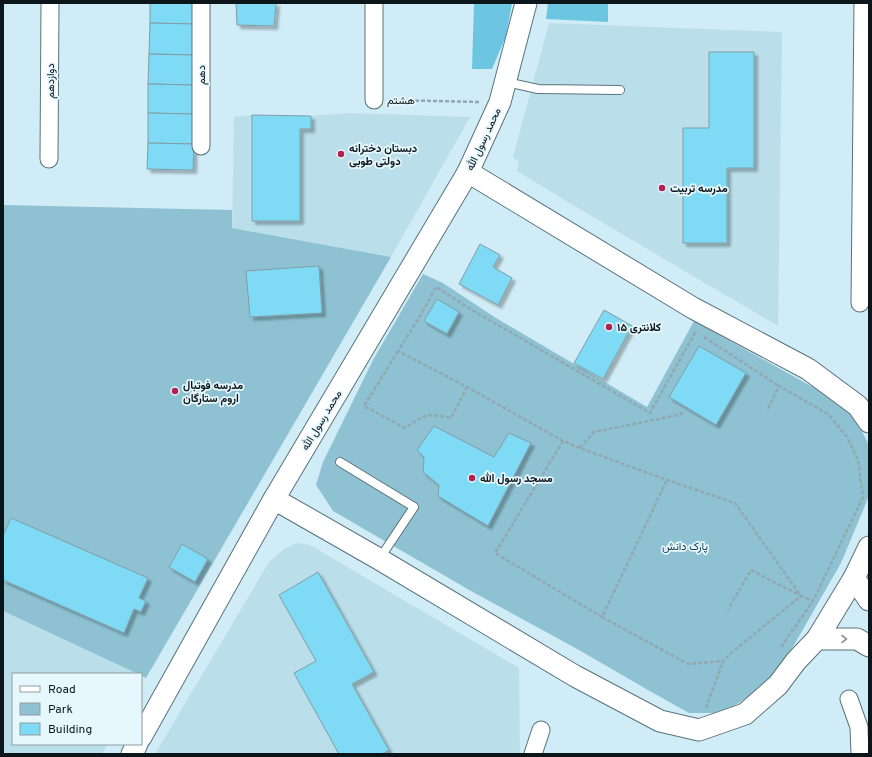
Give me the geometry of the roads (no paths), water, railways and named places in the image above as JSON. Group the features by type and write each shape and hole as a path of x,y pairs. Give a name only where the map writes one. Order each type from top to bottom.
{"street":[{"name":"دوازدهم","path":"49,159 50,3"},
{"name":"دهم","path":"201,3 201,146"},
{"name":"هشتم","path":"374,3 374,100"},
{"name":"محمد رسول الله","path":"142,735 274,499 468,172 500,102 526,3"},
{"path":"860,303 865,143 863,3"},
{"path":"468,172 694,308 808,369 858,406 869,422"},
{"path":"274,499 379,559 575,676 660,721 699,730 745,714 778,685 796,661 816,639 854,578 869,546"},
{"path":"854,578 869,600"},
{"path":"816,639 857,639 869,646"},
{"path":"849,699 859,727 860,754"},
{"path":"533,754 541,730"},
{"path":"132,754 136,745"}],"lane":[{"path":"506,82 538,89 620,90"},
{"path":"340,462 414,507 379,559"}],"place":[{"name":"دبستان دخترانه دولتی طوبی","path":"341,154"},
{"name":"مدرسه تربیت","path":"662,188"},
{"name":"کلانتری ۱۵","path":"609,327"},
{"name":"مدرسه فوتبال اروم ستارگان","path":"175,391"},
{"name":"مسجد رسول الله","path":"472,478"}],"park label":[{"name":"پارک دانش","path":"685,546"}]}
